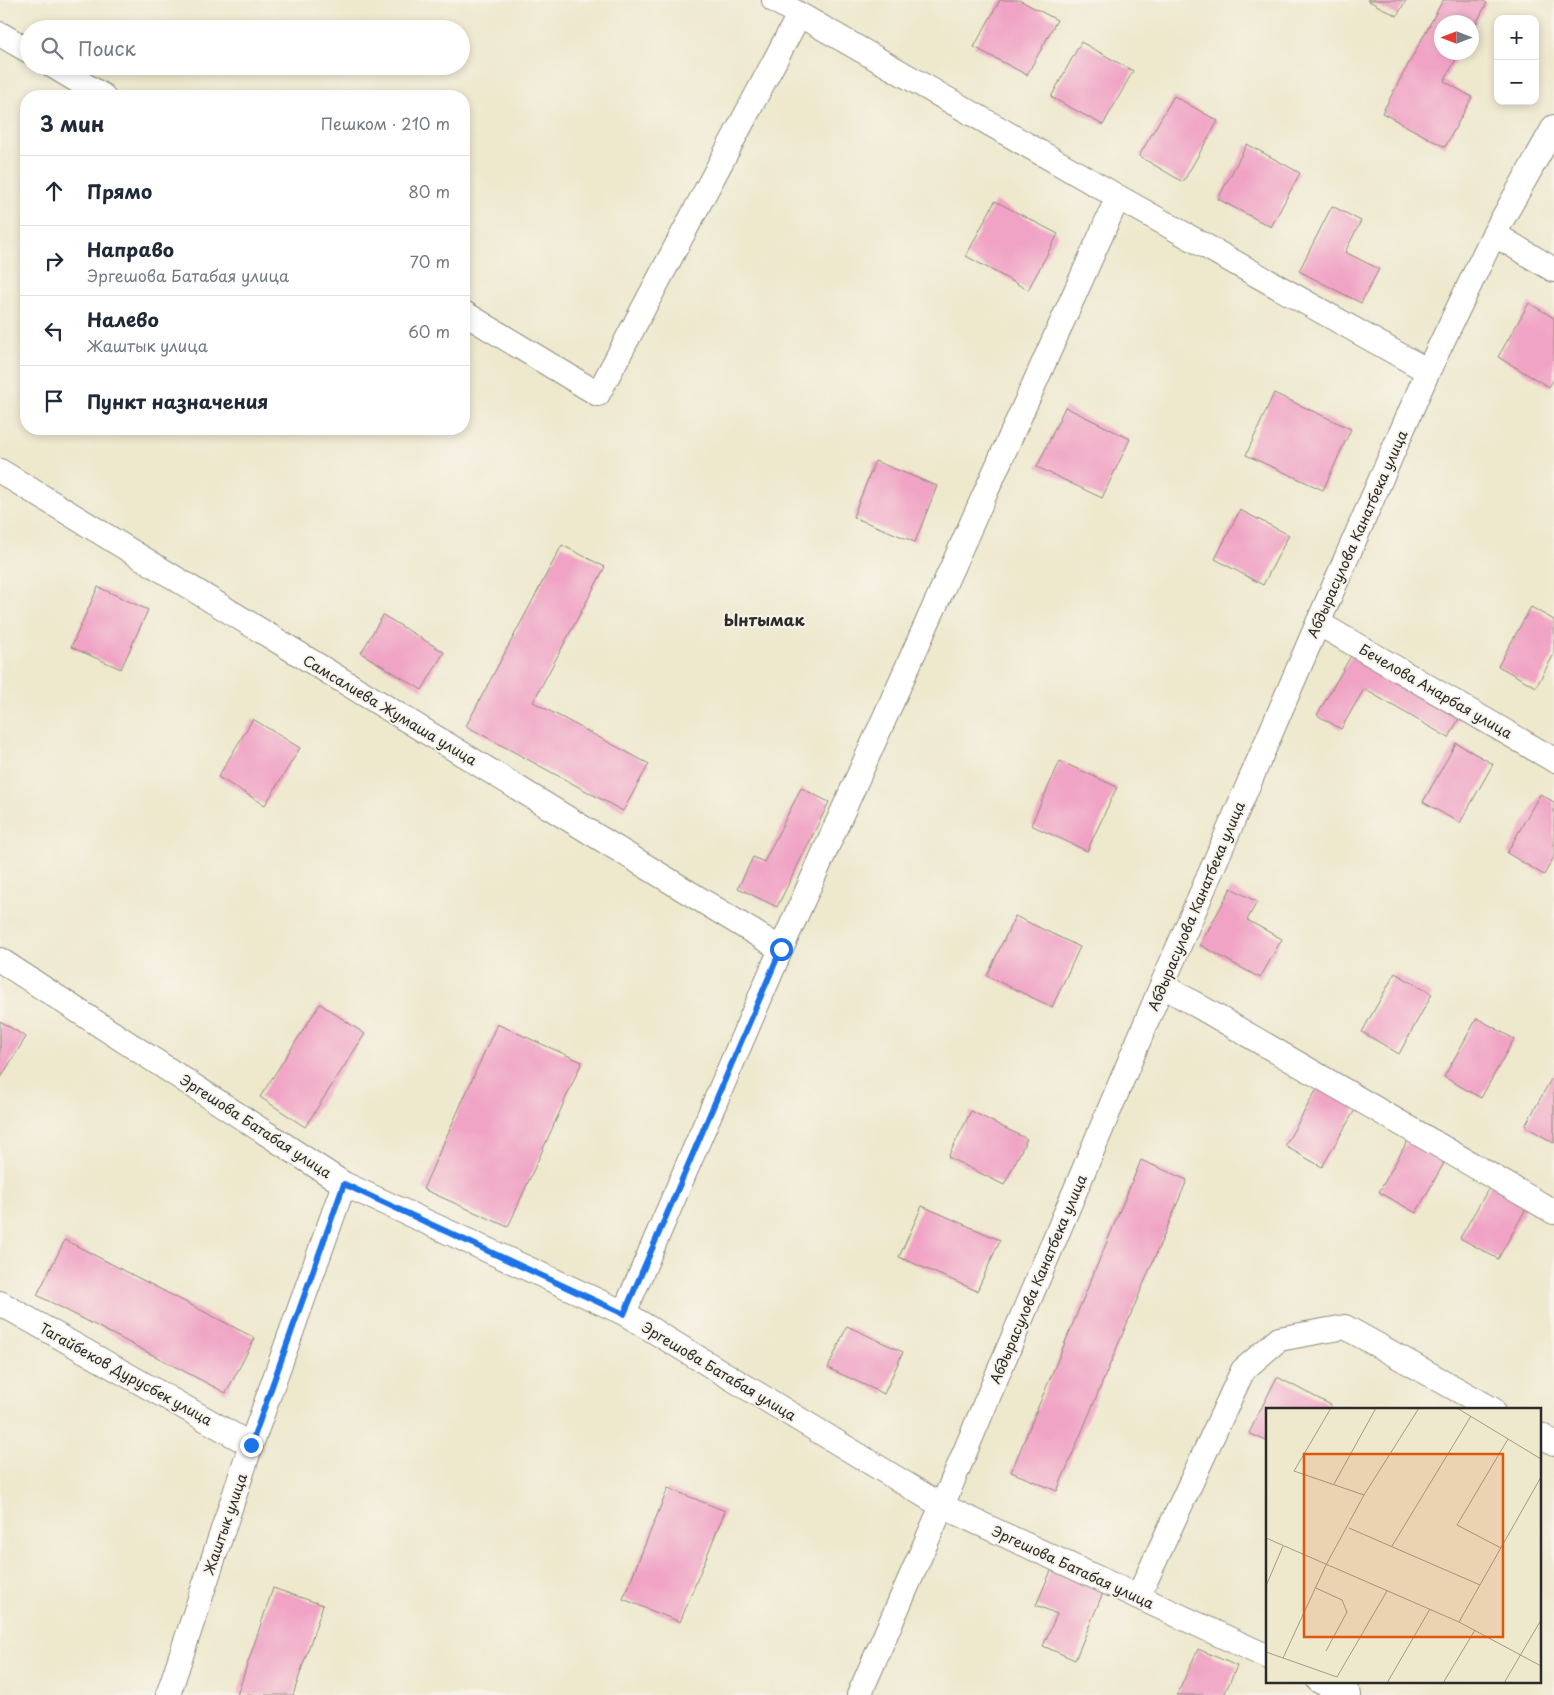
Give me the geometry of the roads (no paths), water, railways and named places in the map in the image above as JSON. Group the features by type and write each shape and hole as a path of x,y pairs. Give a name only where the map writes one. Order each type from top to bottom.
{"street":[{"path":"774,0 1118,197 1428,371"},
{"path":"470,317 598,394 799,16"},
{"path":"0,34 20,46"},
{"path":"68,75 93,90"},
{"name":"Абдырасулова Канатбека улица","path":"859,1695 942,1506 1162,985 1428,371 1494,234 1554,127"},
{"path":"624,1314 781,949 1118,197"},
{"path":"1494,234 1554,270"},
{"name":"Самсалиева Жумаша улица","path":"0,471 781,949"},
{"name":"Бечелова Анарбая улица","path":"1318,623 1554,760"},
{"name":"Эргешова Батабая улица","path":"0,960 344,1184 624,1314 942,1506 1266,1657"},
{"path":"1162,985 1554,1212"},
{"name":"Жаштык улица","path":"168,1695 251,1445 344,1184"},
{"name":"Тагайбеков Дурусбек улица","path":"0,1303 251,1445"},
{"path":"1138,1598 1243,1370 1279,1339 1345,1327 1490,1408"},
{"path":"1542,1436 1554,1443"},
{"path":"1321,1682 1348,1695"}],"district":[{"name":"Ынтымак","path":"764,619"}]}
